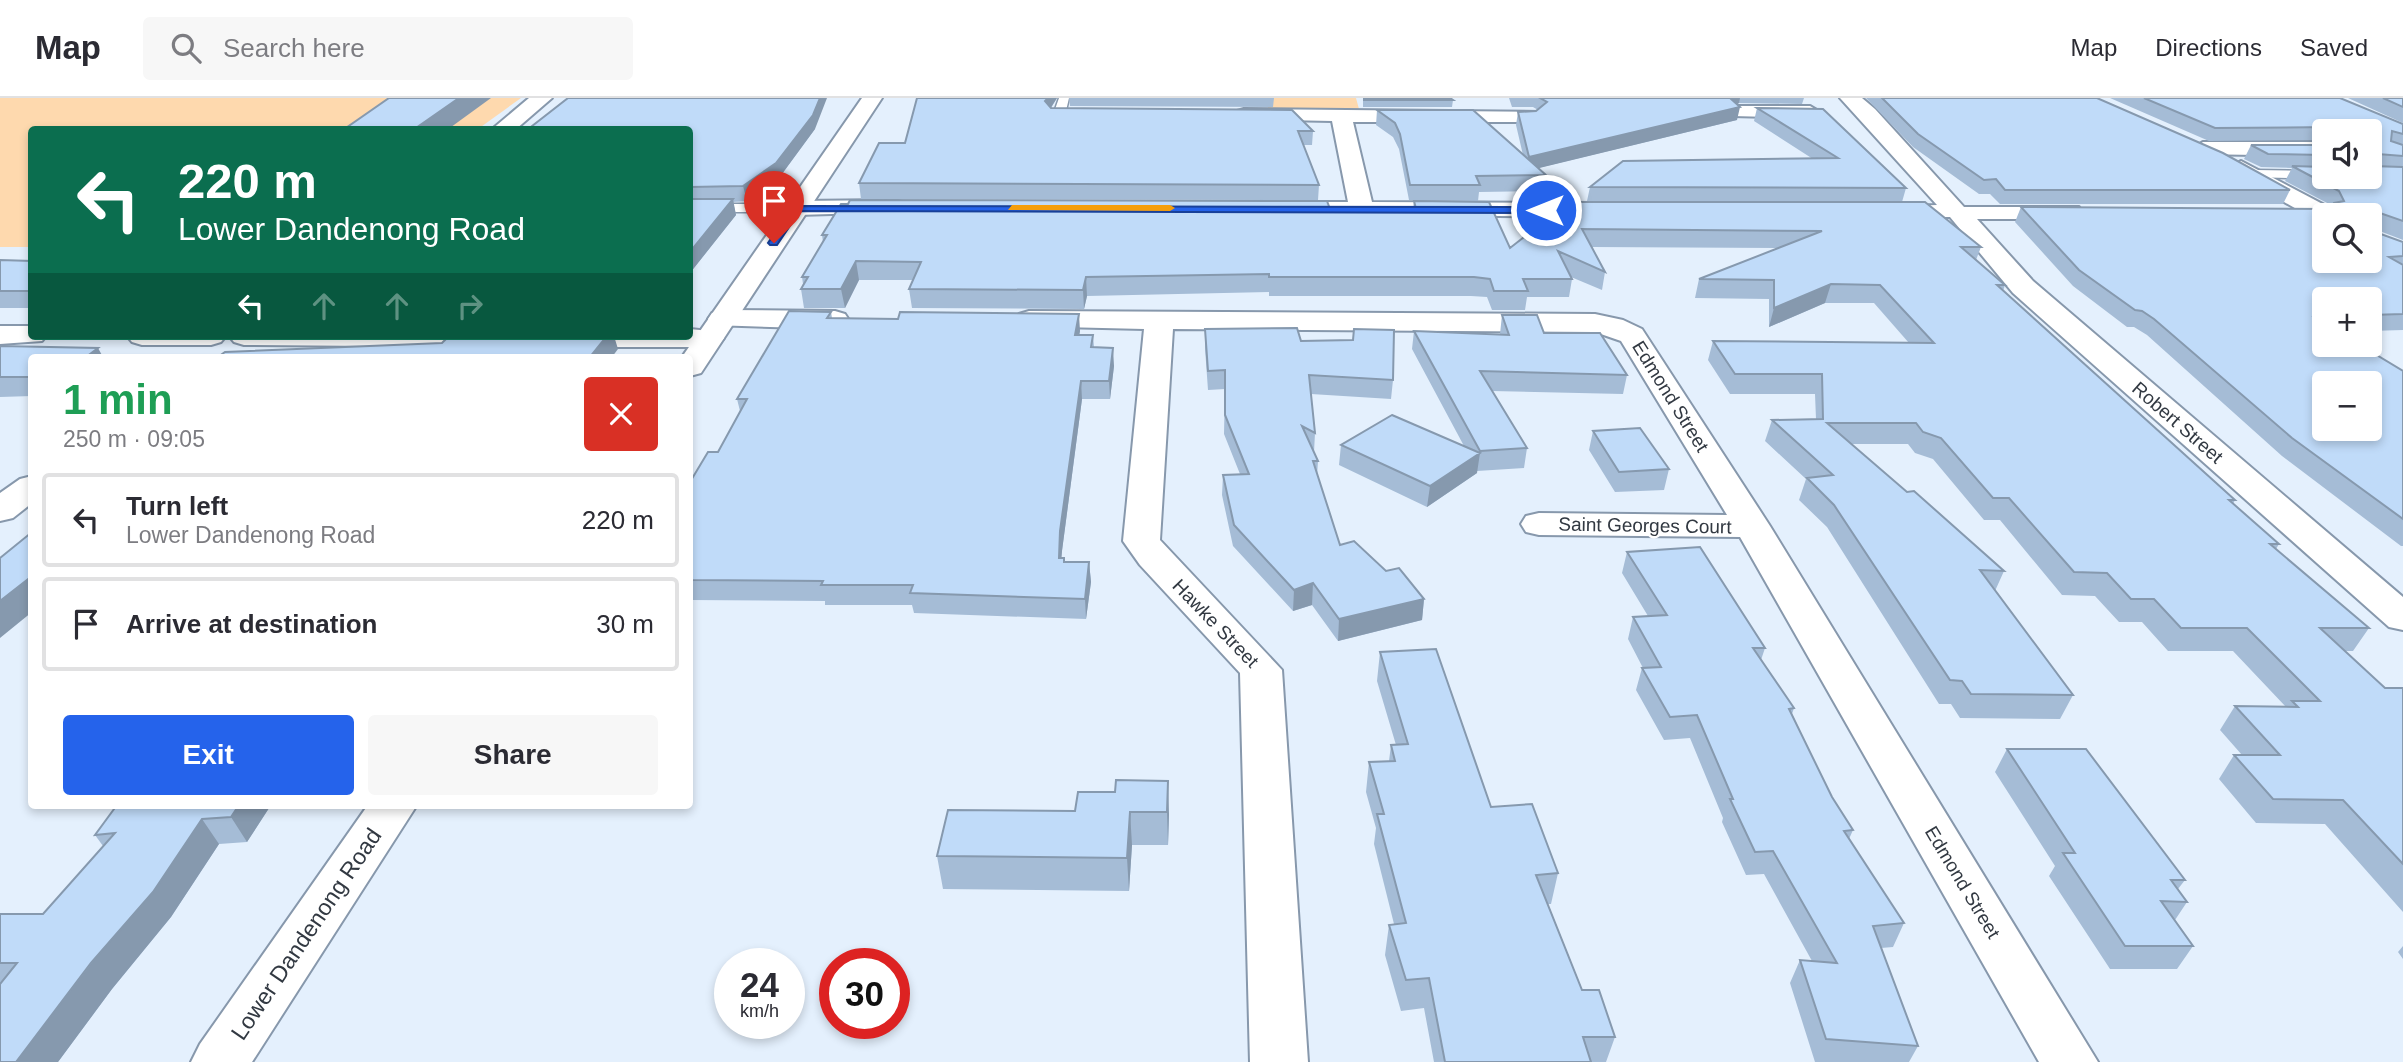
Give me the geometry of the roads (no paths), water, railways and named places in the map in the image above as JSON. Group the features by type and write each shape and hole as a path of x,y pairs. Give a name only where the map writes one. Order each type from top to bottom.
{"main road":[{"path":"506,126 542,98"},
{"path":"693,362 872,98"},
{"name":"Robert Street","path":"1850,98 1868,113 2014,279 2403,618"},
{"path":"1062,106 1087,115"},
{"path":"1739,112 1868,113"},
{"path":"1226,115 1532,116"},
{"path":"1341,116 1362,209"},
{"path":"2180,140 2255,174 2312,208"},
{"path":"2203,149 2312,149"},
{"path":"797,208 915,208"},
{"path":"1250,209 1628,210"},
{"path":"1867,212 2090,212"},
{"path":"2271,213 2312,214"},
{"path":"693,330 872,320"},
{"name":"Edmond Street","path":"996,320 1595,323 1624,330 1640,344 1752,526 2069,1062"},
{"name":"Hawke Street","path":"1159,321 1141,541 1153,557 1261,670 1279,1062"},
{"path":"0,335 28,335"},
{"path":"222,341 263,340"},
{"path":"0,510 28,489"},
{"name":"Saint Georges Court","path":"1539,524 1752,526"},
{"name":"Lower Dandenong Road","path":"219,1062 390,809"}],"lane":[{"path":"2255,174 2312,174"},
{"path":"693,208 797,208"}]}
